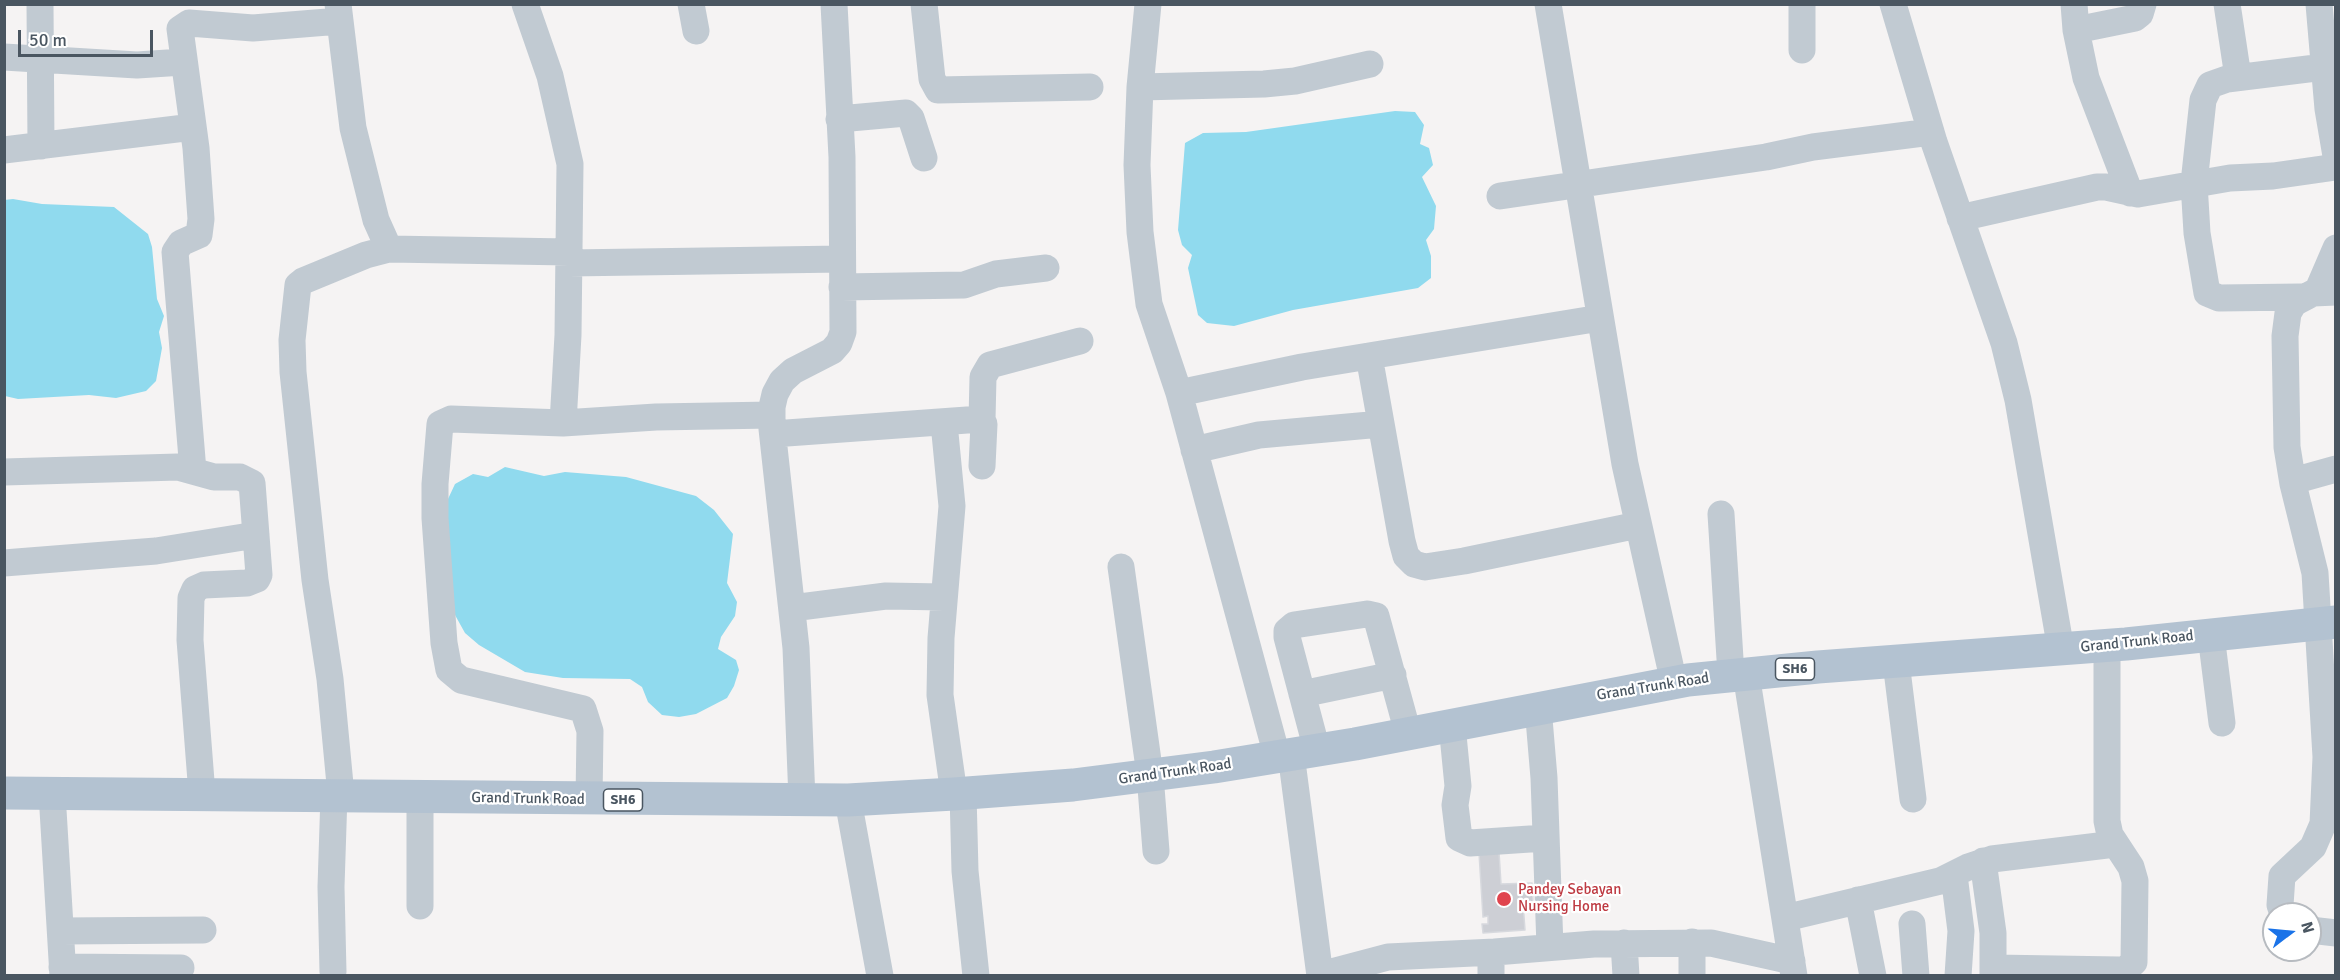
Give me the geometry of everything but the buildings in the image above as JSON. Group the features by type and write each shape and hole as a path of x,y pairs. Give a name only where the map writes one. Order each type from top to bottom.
{"main road":[{"name":"Grand Trunk Road","path":"4,793 338,795 589,800 848,800 958,794 1072,785 1277,757 1674,682 1738,674 2061,650 2327,623"}],"street":[{"path":"40,4 41,146"},
{"path":"525,4 550,76 565,133 571,192 568,335 563,423"},
{"path":"690,4 696,31"},
{"path":"802,800 792,608 772,425 775,394 782,381 793,371 832,351 839,343 843,332 839,119 834,4"},
{"path":"924,4 932,79 938,90 1090,87"},
{"path":"1148,4 1140,87 1137,165 1140,232 1148,292 1156,328 1179,393 1277,757 1320,975 1388,957 1493,964 1550,947 1624,943 1692,942 1722,945 1793,968 1738,674 1721,514"},
{"path":"1548,4 1599,318 1638,525 1674,682"},
{"path":"1802,4 1802,50"},
{"path":"1893,4 1931,132 2004,343 2015,388 2061,650"},
{"path":"2130,193 2092,98 2075,17 2135,18 2140,14 2143,4"},
{"path":"2227,4 2238,77"},
{"path":"2319,4 2327,57 2336,156"},
{"path":"193,471 175,252 181,243 199,236 201,228 193,127 179,37 183,25 223,15 339,13 353,128 376,220 378,252"},
{"path":"4,57 137,65 183,62"},
{"path":"2318,294 2218,298 2207,293 2197,233 2194,183 2205,89 2215,82 2327,57"},
{"path":"1140,87 1285,82 1370,64"},
{"path":"839,119 906,113 911,118 924,158"},
{"path":"4,150 193,127"},
{"path":"1500,196 1766,157 1813,147 1931,132"},
{"path":"1960,218 2097,187 2117,188 2130,193 2165,190 2194,183 2336,167"},
{"path":"2280,902 2282,876 2313,847 2323,824 2327,623 2293,481 2284,403 2284,336 2288,313 2318,294 2336,248"},
{"path":"333,972 331,887 338,795 330,679 314,569 293,372 295,292 303,281 378,252 569,257 842,259"},
{"path":"842,287 964,285 996,274 1046,268"},
{"path":"1179,393 1369,356 1599,318"},
{"path":"982,466 983,377 990,365 1080,341"},
{"path":"1369,356 1402,541 1406,556 1414,564 1425,567 1475,559 1638,525"},
{"path":"589,800 590,730 584,710 455,677 449,670 443,632 435,518 440,424 451,419 563,423 656,417 772,425 944,423 982,420"},
{"path":"944,423 952,506 944,597 940,695 958,794 976,975"},
{"path":"1194,450 1269,434 1381,424"},
{"path":"4,472 178,467 214,477 240,477 252,483 257,579 247,584 204,585 195,590 192,598 190,640 202,794"},
{"path":"2293,481 2336,469"},
{"path":"4,563 156,551 256,535"},
{"path":"1121,567 1150,775 1156,851"},
{"path":"792,608 886,596 944,597"},
{"path":"1277,757 1302,694 1287,631 1294,625 1372,614 1379,621 1408,734"},
{"path":"2211,635 2222,723"},
{"path":"1983,861 1994,933 1994,972 2142,971 2135,956 2135,880 2131,867 2115,844 2107,821 2107,646"},
{"path":"1251,660 1290,648"},
{"path":"1896,662 1913,799"},
{"path":"1302,694 1393,675"},
{"path":"1538,707 1550,947"},
{"path":"1452,725 1458,786 1455,806 1460,838 1470,843 1545,838"},
{"path":"52,793 63,971 181,969"},
{"path":"420,797 420,906"},
{"path":"848,800 880,975"},
{"path":"1785,918 1940,881 1983,861 2051,850 2115,844"},
{"path":"1954,875 1961,931 1958,975"},
{"path":"1858,900 1873,975"},
{"path":"1912,924 1916,975"},
{"path":"61,931 203,930"},
{"path":"1692,942 1692,975"},
{"path":"1624,943 1626,975"}],"water":[{"path":"1395,111 1415,112 1424,125 1420,144 1429,148 1433,165 1422,177 1436,206 1434,229 1426,240 1431,256 1431,278 1418,288 1293,310 1234,326 1207,323 1198,315 1188,268 1192,255 1182,245 1178,230 1185,143 1203,133 1246,132"},
{"path":"13,199 42,204 114,207 148,234 152,247 157,299 164,316 159,332 162,348 156,381 146,391 116,398 89,395 18,399 5,396 4,200"},
{"path":"505,467 544,476 565,472 626,477 696,496 714,510 733,534 727,583 737,602 735,616 721,637 718,649 736,660 739,670 727,698 696,714 679,717 662,715 648,702 642,687 630,679 563,678 525,672 479,645 465,633 455,615 443,544 448,499 455,484 473,474 488,477"}],"place":[{"name":"Pandey Sebayan Nursing Home","path":"1504,899"}]}
